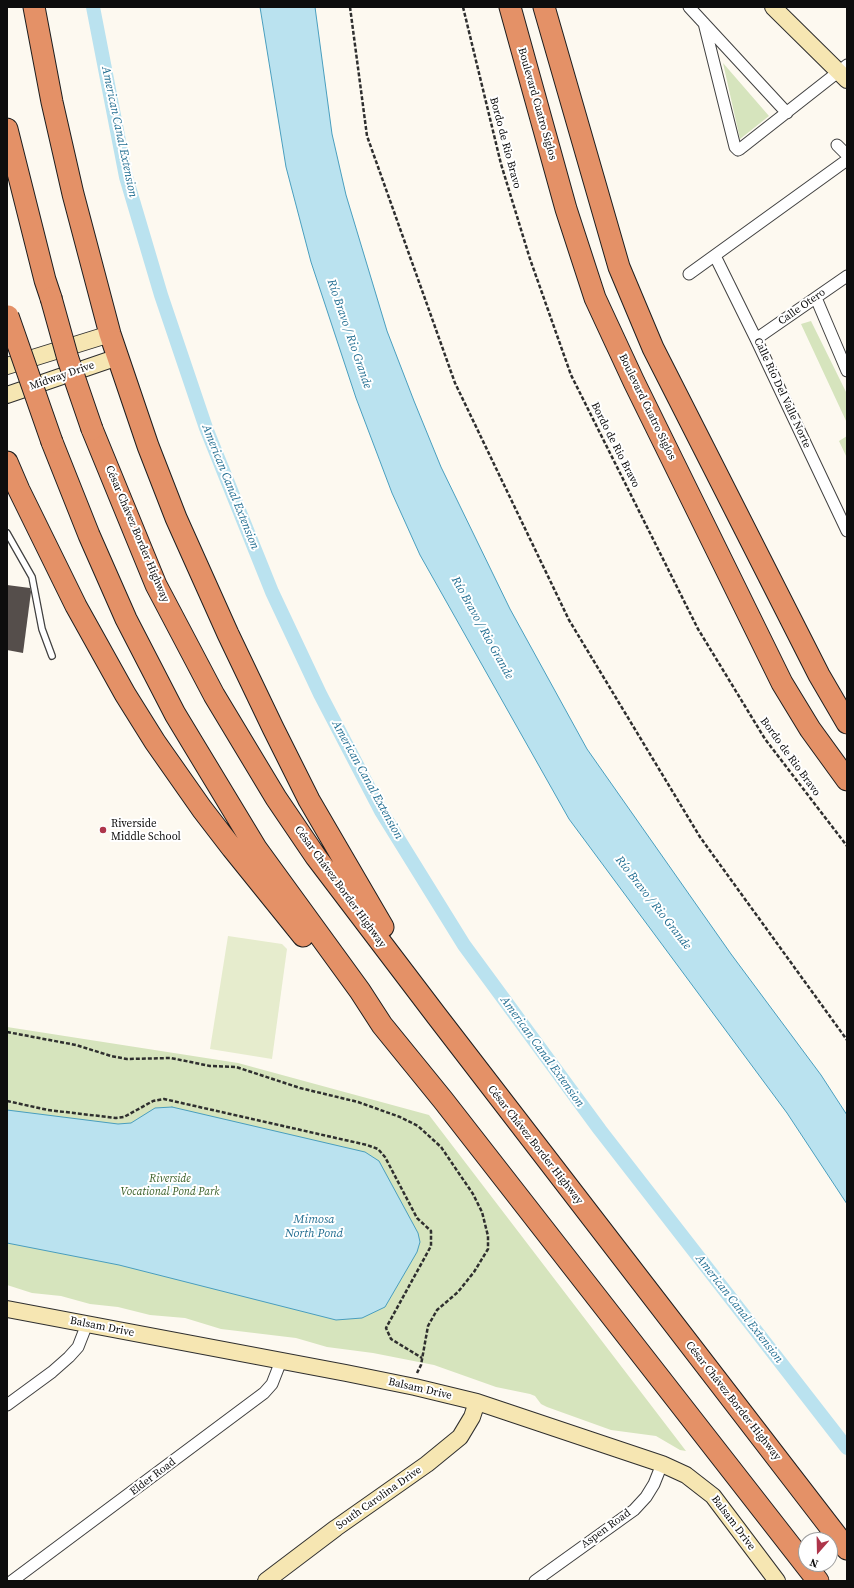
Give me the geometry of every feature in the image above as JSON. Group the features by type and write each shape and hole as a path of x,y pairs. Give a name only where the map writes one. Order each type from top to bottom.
{"highway":[{"path":"34,7 52,102 71,186 110,334 148,446 176,518 272,728 320,819 436,1015"},
{"name":"Boulevard Cuatro Siglos","path":"510,7 566,209 595,298 782,682 810,729 847,780"},
{"path":"544,7 619,267 650,342 819,675 847,723"},
{"name":"César Chávez Border Highway","path":"7,129 43,273 68,359 92,429 156,585 214,695 276,798 316,857 847,1549"},
{"path":"8,313 52,442 89,535 126,619 175,714 256,848 360,991 382,1025"},
{"path":"7,462 13,485 76,606 125,694 155,742 232,848 326,967 382,1025 448,1106 818,1581"}],"street":[{"path":"689,7 787,113"},
{"path":"704,23 736,148 740,149 844,72 773,7"},
{"path":"837,145 847,155"},
{"path":"689,274 847,160"},
{"name":"Calle Río Del Valle Norte","path":"715,256 847,531"},
{"name":"Calle Otero","path":"756,339 847,276"},
{"path":"816,298 847,371"},
{"path":"7,366 110,334"},
{"name":"Midway Drive","path":"7,395 118,356"},
{"name":"Balsam Drive","path":"7,1309 415,1387 477,1402 662,1464 686,1475 713,1496 777,1581"},
{"path":"7,1405 52,1372 69,1357 78,1347 87,1324"},
{"name":"Elder Road","path":"12,1581 264,1393 272,1384 281,1361"},
{"name":"South Carolina Drive","path":"266,1581 336,1528 427,1464 460,1437 472,1418 477,1402"},
{"name":"Aspen Road","path":"535,1581 634,1510 646,1497 654,1484 662,1464"}],"lane":[{"path":"7,533 32,577 42,629 52,656"}],"path":[{"path":"350,7 367,136 455,383 562,606 700,837 847,1040"},
{"name":"Bordo de Rio Bravo","path":"463,7 501,164 530,259 571,375 698,629 765,739 847,846"},
{"path":"7,1032 76,1045 111,1056 127,1059 171,1058 210,1066 236,1067 300,1088 358,1102 400,1117 418,1126 442,1147 473,1194 482,1212 488,1236 488,1250 474,1272 458,1292 437,1310 428,1326 421,1365 418,1370 415,1387"},
{"path":"7,1101 48,1110 116,1118 124,1117 153,1101 164,1099 367,1145 378,1149 385,1157 417,1218 432,1231 431,1246 386,1328 391,1339 422,1358"}],"green space":[{"path":"723,63 769,116 740,139"},
{"path":"811,321 847,394 847,423 801,324"},
{"path":"847,436 847,458 839,441"},
{"path":"228,936 282,944 287,949 272,1059 210,1049"},
{"name":"Riverside Vocational Pond Park","path":"7,1027 238,1063 429,1115 686,1451 680,1450 656,1436 611,1430 547,1407 541,1404 535,1396 530,1394 496,1387 434,1365 373,1353 327,1347 296,1338 221,1329 185,1318 150,1315 118,1307 90,1304 61,1296 32,1293 7,1285"}],"water":[{"name":"Río Bravo / Rio Grande","path":"260,7 315,7 332,134 346,195 387,331 441,467 510,609 587,749 731,954 821,1075 847,1115 847,1204 787,1113 569,819 420,555 392,493 356,398 311,262 286,167"},
{"name":"Mimosa North Pond","path":"172,1107 365,1152 379,1161 418,1233 420,1242 417,1252 385,1307 362,1318 336,1320 119,1265 7,1243 7,1110 118,1124 131,1123 155,1108"}],"building":[{"path":"7,585 30,588 31,592 23,653 7,650"}],"waterway":[{"name":"American Canal Extension","path":"93,7 126,177 161,295 206,428 272,592 320,694 381,811 464,945 600,1130 847,1448"}],"place":[{"name":"Riverside Middle School","path":"103,830"}]}
